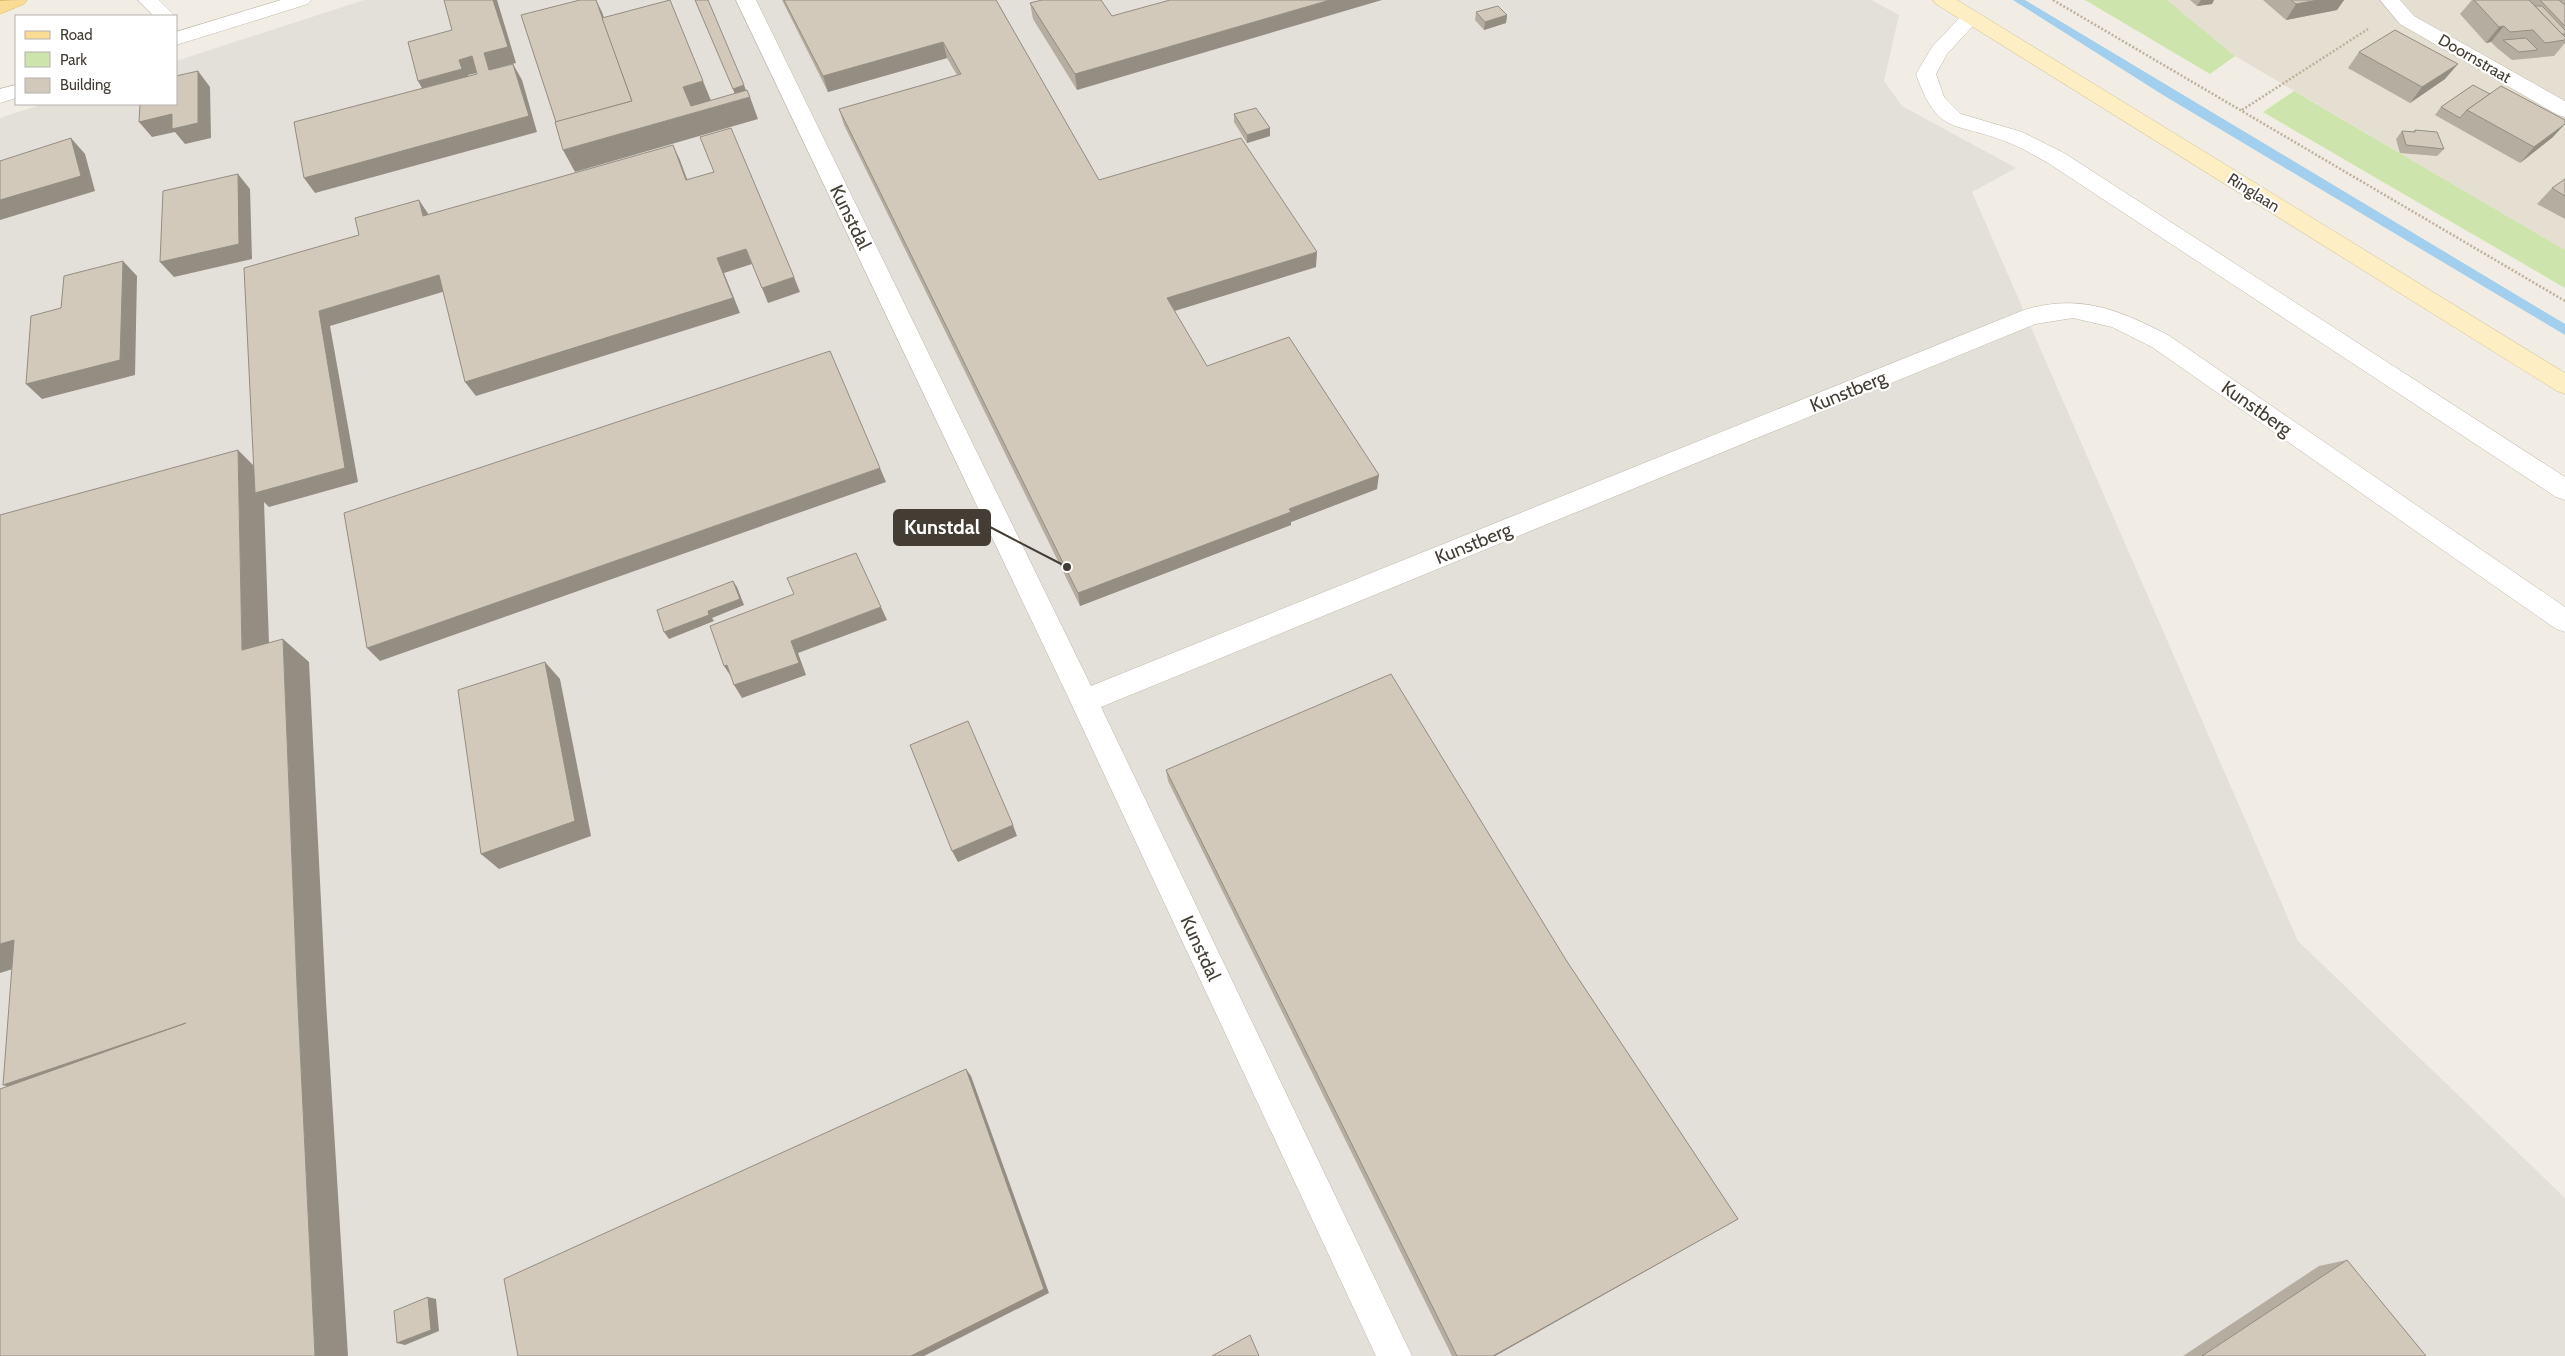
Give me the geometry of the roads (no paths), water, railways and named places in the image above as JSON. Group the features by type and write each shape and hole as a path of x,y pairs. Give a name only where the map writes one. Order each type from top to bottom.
{"main road":[{"path":"0,8 17,0"},
{"name":"Ringlaan","path":"1943,0 2565,385"}],"street":[{"path":"148,0 164,15"},
{"path":"179,34 301,0"},
{"name":"Kunstdal","path":"746,0 1084,701 1394,1356"},
{"name":"Doornstraat","path":"2394,5 2408,20 2565,110"},
{"path":"1971,17 1938,51 1926,74 1935,99 1954,119 2015,137 2056,158 2565,490"},
{"path":"0,96 15,91"},
{"name":"Kunstberg","path":"1084,701 2032,316 2073,310 2118,320 2160,341 2565,621"}],"waterway":[{"path":"2018,0 2167,92 2565,330"}],"place":[{"name":"Kunstdal","path":"1067,567"}]}
